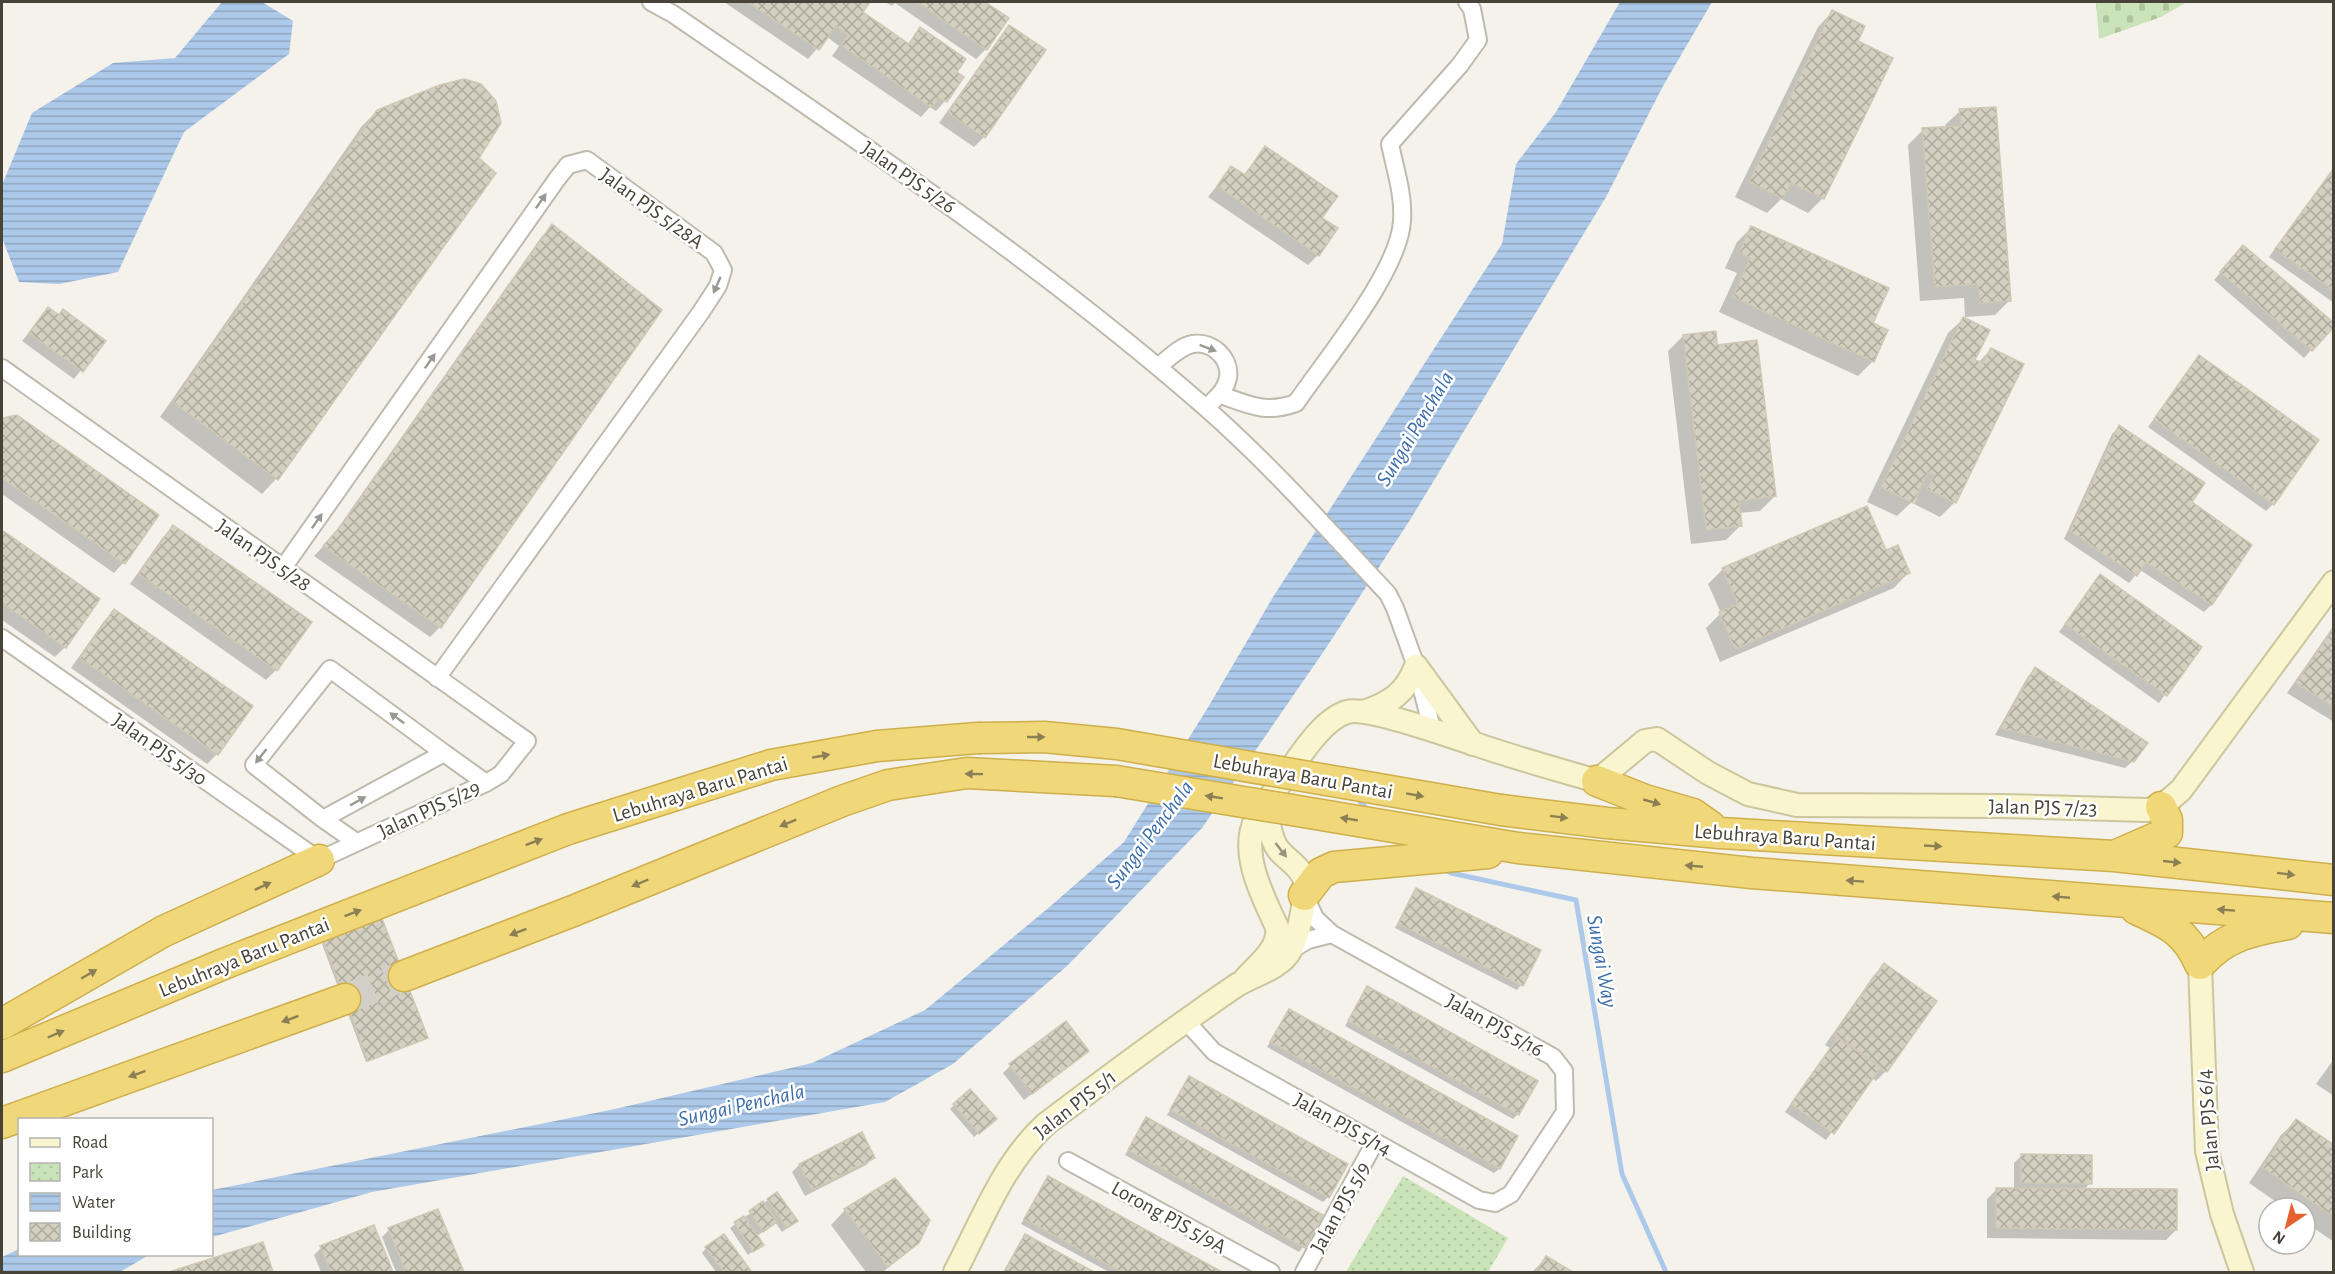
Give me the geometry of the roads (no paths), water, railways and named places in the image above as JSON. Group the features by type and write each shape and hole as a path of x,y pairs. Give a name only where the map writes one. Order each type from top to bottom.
{"highway":[{"name":"Lebuhraya Baru Pantai","path":"2,1057 226,963 568,829 771,765 878,746 978,738 1044,737 1117,744 1501,810 1607,823 1720,833 2114,856 2334,880"},
{"name":"Lebuhraya Baru Pantai","path":"404,976 573,911 842,801 888,785 967,773 1116,781 1459,847 1518,848 1752,873 2330,917"},
{"path":"1597,781 1627,794 1694,814 1720,833"},
{"path":"2114,856 2167,833 2167,820 2161,807"},
{"path":"1304,895 1321,873 1334,867 1459,847"},
{"path":"2,1024 164,931 319,860"},
{"path":"2120,902 2174,928 2189,942 2199,963 2226,941 2242,933 2330,917"},
{"path":"2,1122 345,999"}],"street":[{"name":"Jalan PJS 5/26","path":"651,2 692,27 959,212 1043,274 1205,407 1286,484 1388,594 1416,666 1432,729"},
{"path":"1221,395 1254,406 1279,409 1296,403 1367,301 1386,270 1397,243 1402,222 1401,196 1390,144 1460,65 1478,40 1472,9 1467,2"},
{"name":"Jalan PJS 5/28A","path":"283,568 557,179 568,165 587,160 714,253 723,270 718,286 701,312 437,678"},
{"path":"1158,367 1184,347 1193,344 1212,347 1226,361 1228,380 1221,395 1205,407"},
{"name":"Jalan PJS 5/28","path":"2,368 527,741"},
{"path":"2161,807 2181,790 2334,582"},
{"name":"Jalan PJS 5/30","path":"2,638 319,860"},
{"path":"1364,712 1386,705 1410,680 1416,666"},
{"path":"1416,666 1473,744"},
{"path":"356,842 254,765 330,669 486,783"},
{"name":"Jalan PJS 5/1","path":"1245,979 1270,951 1278,935 1277,927 1255,877 1251,837 1255,820 1318,733 1332,720 1350,711 1364,712"},
{"path":"1364,712 1432,729 1473,744 1597,781"},
{"name":"Jalan PJS 7/23","path":"1597,781 1645,741 1657,739 1708,773 1748,794 1797,805 2003,806 2146,810 2161,807"},
{"name":"Jalan PJS 5/29","path":"319,860 486,783 501,774 527,741"},
{"path":"323,819 444,753"},
{"path":"1267,801 1269,830 1278,849 1305,880 1295,939 1290,950"},
{"path":"1259,889 1280,903 1288,903 1304,895"},
{"name":"Jalan PJS 5/16","path":"1304,895 1315,918 1332,934 1553,1058 1564,1071 1565,1112 1511,1194"},
{"path":"1290,950 1308,940 1332,934"},
{"name":"Jalan PJS 5/1","path":"955,1272 1011,1163 1028,1140 1185,1020 1245,979 1266,971 1290,950"},
{"name":"Jalan PJS 6/4","path":"2199,963 2207,1151 2222,1214 2242,1272"},
{"name":"Jalan PJS 5/14","path":"1185,1020 1214,1052 1479,1200 1495,1203 1511,1194"},
{"name":"Jalan PJS 5/9","path":"1304,1272 1375,1142"},
{"name":"Lorong PJS 5/9A","path":"1068,1161 1271,1272"}],"water":[{"path":"222,2 262,2 293,21 289,54 184,132 118,272 59,284 19,282 2,238 2,185 32,113 113,63 175,58"},
{"name":"Sungai Penchala","path":"1620,2 1712,2 1663,86 1606,197 1410,520 1324,651 1202,828 1067,966 953,1064 885,1102 372,1192 213,1237 213,1190 615,1109 812,1063 925,1010 1046,910 1124,842 1207,709 1273,597 1502,244 1516,164 1556,112"},
{"path":"18,1249 18,1256 147,1256 120,1272 2,1272 2,1257"}],"waterway":[{"name":"Sungai Way","path":"1356,797 1370,812"},
{"name":"Sungai Way","path":"1442,869 1451,873 1576,900 1622,1174 1666,1272"}],"tunnel":[{"path":"345,999 404,976"}]}
